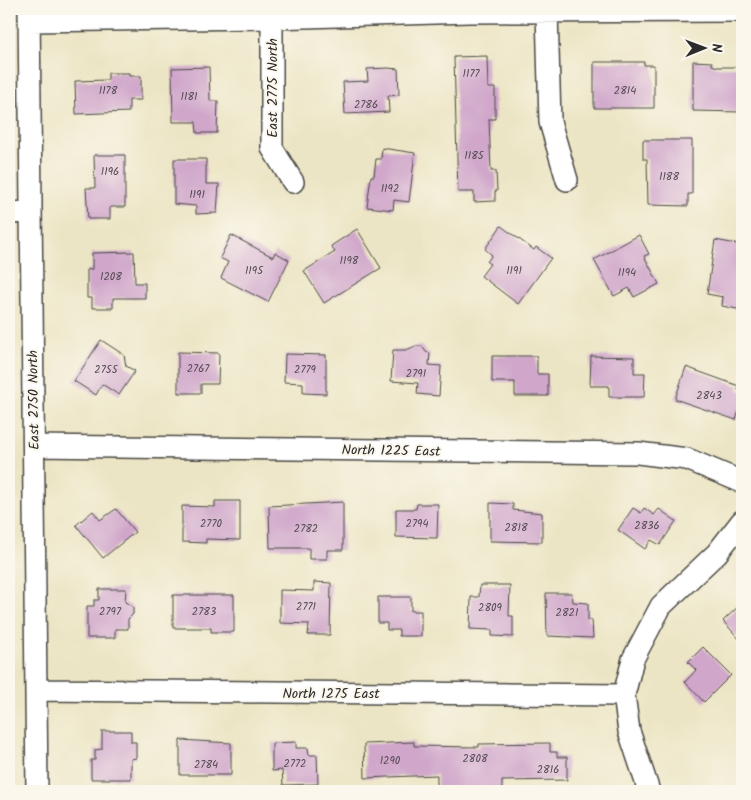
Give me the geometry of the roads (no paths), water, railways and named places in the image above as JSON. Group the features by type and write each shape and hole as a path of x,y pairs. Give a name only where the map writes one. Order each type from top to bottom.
{"street":[{"path":"547,11 550,122 568,180"},
{"path":"29,15 272,18 547,11 742,11"},
{"name":"East 2750 North","path":"29,15 38,791"},
{"name":"East 2775 North","path":"272,18 272,148 293,182"},
{"path":"9,213 30,212"},
{"name":"North 1225 East","path":"34,446 638,453 687,459 742,482"},
{"path":"649,791 629,731 624,695 633,659 660,606 717,553 742,522"},
{"name":"North 1275 East","path":"37,690 624,695"}]}
